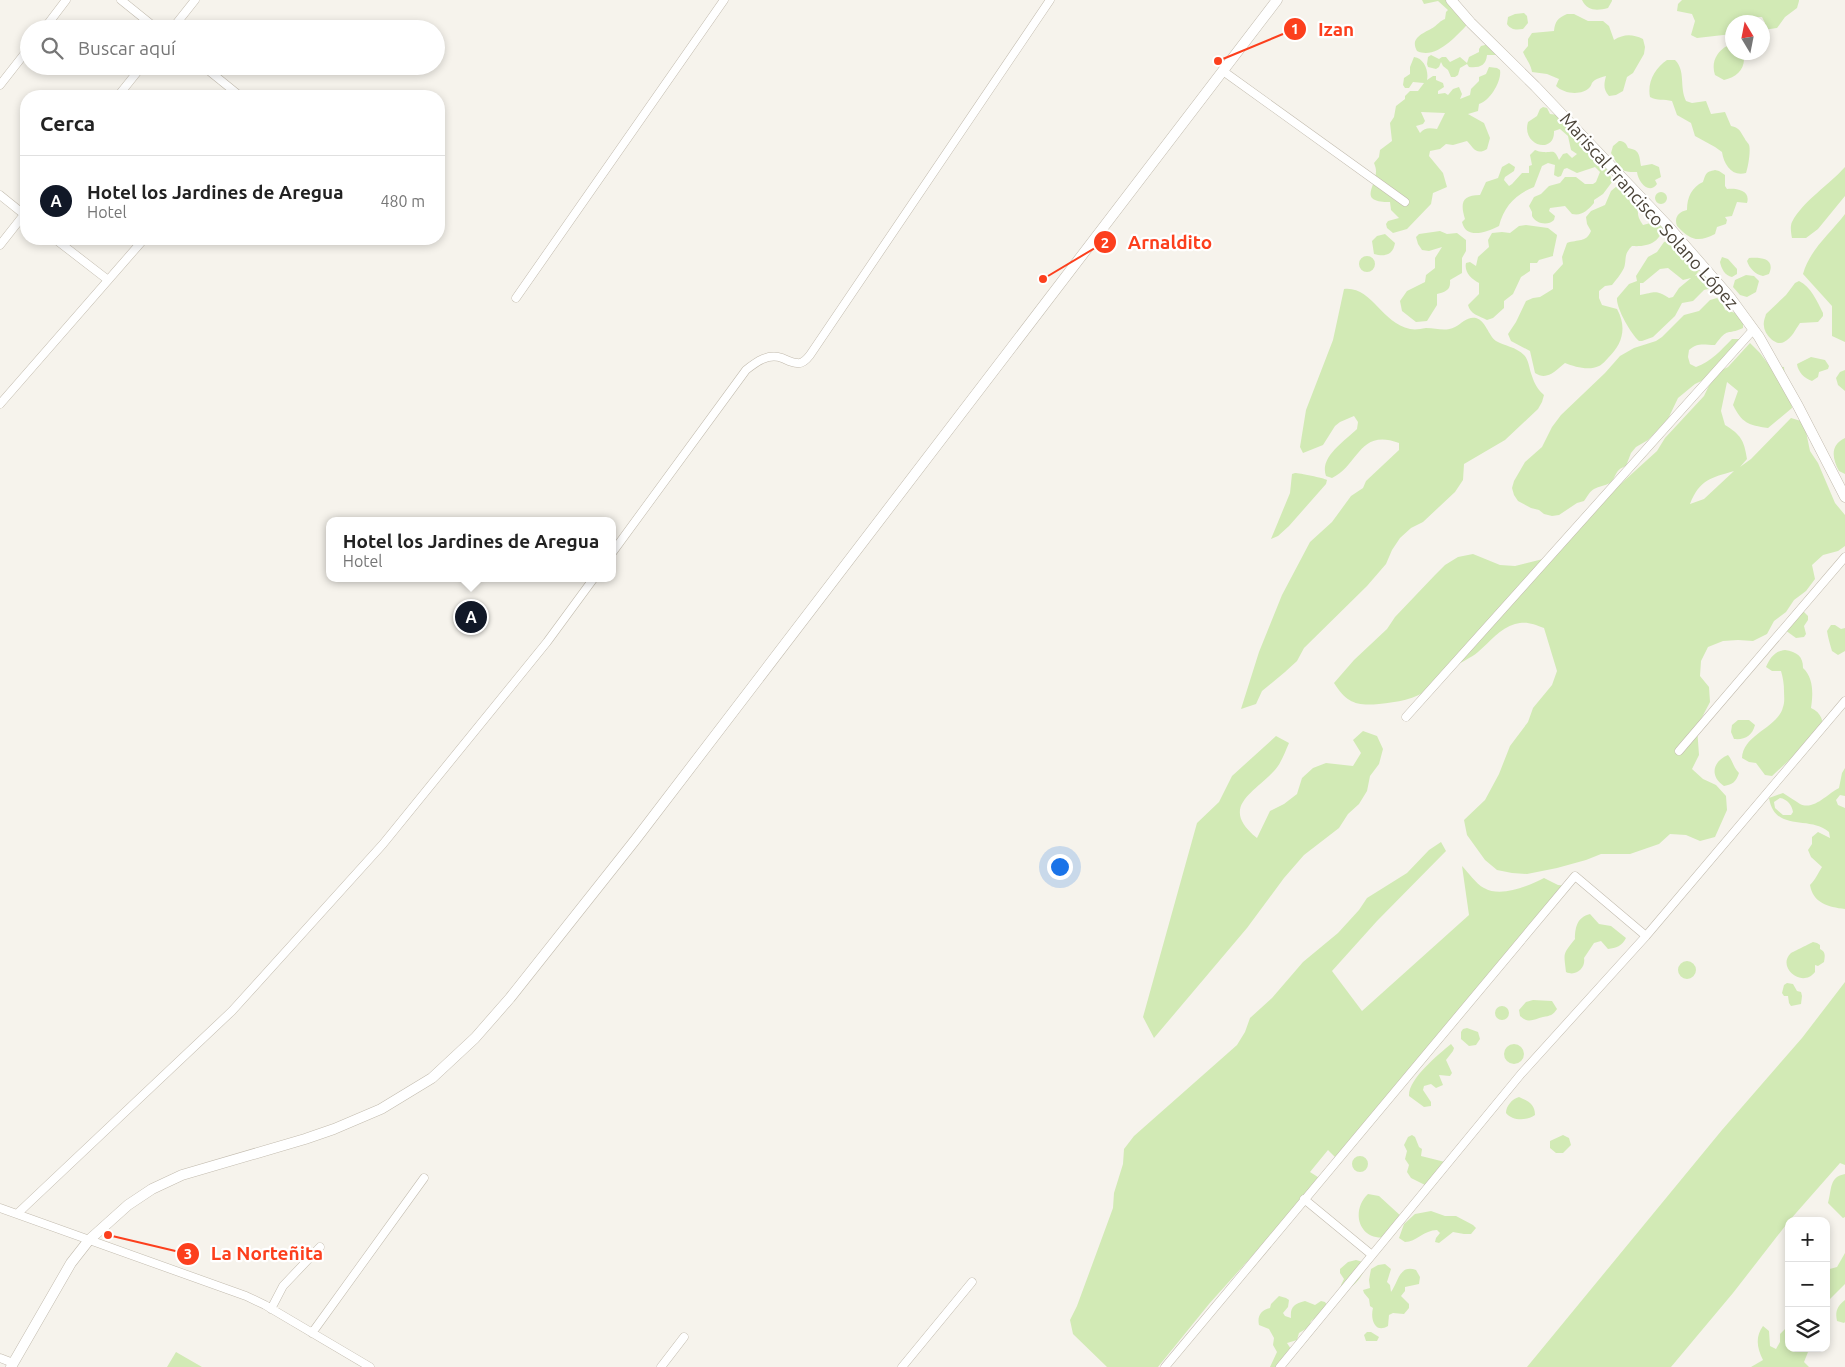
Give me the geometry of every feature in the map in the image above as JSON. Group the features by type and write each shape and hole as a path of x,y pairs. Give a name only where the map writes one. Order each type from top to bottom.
{"street":[{"path":"51,20 66,0"},
{"path":"121,0 146,20"},
{"path":"179,20 195,0"},
{"path":"516,298 724,0"},
{"path":"616,548 746,370 758,361 772,356 780,357 796,364 802,362 810,355 1050,0"},
{"path":"0,1358 12,1365 71,1263 89,1240 128,1205 152,1189 182,1175 305,1139 381,1109 432,1078 475,1038 510,998 636,839 1277,0"},
{"name":"Mariscal Francisco Solano López","path":"1451,0 1471,23 1535,86 1668,226 1729,296 1753,330 1798,406 1845,497"},
{"path":"0,85 20,59"},
{"path":"1223,71 1405,202"},
{"path":"123,90 135,75"},
{"path":"214,75 233,90"},
{"path":"0,196 20,210"},
{"path":"0,245 20,221"},
{"path":"63,245 108,280"},
{"path":"0,404 139,245"},
{"path":"1406,717 1753,330"},
{"path":"1679,751 1845,556"},
{"path":"17,1214 239,1004 383,844 547,642 591,582"},
{"path":"1280,1367 1521,1074 1646,936 1845,701"},
{"path":"1165,1367 1575,876 1646,936"},
{"path":"312,1333 424,1178"},
{"path":"1304,1199 1372,1255"},
{"path":"0,1208 246,1296 370,1367"},
{"path":"271,1309 284,1286 320,1247"},
{"path":"902,1367 972,1282"},
{"path":"661,1367 684,1337"}],"green space":[{"path":"1422,0 1453,0 1467,25 1445,46 1438,50 1424,53 1417,51 1415,46 1416,39 1445,19 1448,10 1438,1 1424,4"},
{"path":"1582,0 1612,1 1608,8 1596,10 1584,4"},
{"path":"1682,0 1799,0 1797,8 1785,17 1777,28 1770,29 1770,15 1725,15 1725,35 1697,38 1691,35 1695,21 1692,14 1677,11 1678,4"},
{"path":"1524,13 1527,16 1528,23 1523,29 1514,29 1507,24 1508,17"},
{"path":"1567,14 1574,14 1588,21 1603,21 1609,26 1614,40 1628,35 1643,39 1644,54 1633,73 1627,77 1623,91 1609,96 1604,86 1606,76 1595,80 1587,90 1578,93 1568,92 1556,86 1559,79 1547,74 1532,72 1523,52 1528,46 1528,39 1532,33 1554,31 1558,20"},
{"path":"1488,43 1498,55 1487,55 1484,64 1479,67 1469,67 1467,64 1460,68 1458,75 1455,77 1451,77 1441,62 1436,69 1428,67 1428,57 1431,55 1439,59 1446,57 1450,62 1460,57 1467,63 1469,57 1479,52 1481,46"},
{"path":"1725,47 1725,60 1744,60 1737,74 1724,80 1715,75 1714,71 1715,58"},
{"path":"1414,57 1418,58 1423,62 1426,69 1427,80 1436,76 1436,80 1443,83 1444,87 1438,91 1438,94 1445,93 1448,95 1453,89 1459,87 1462,94 1460,99 1470,95 1471,89 1479,81 1479,77 1486,74 1489,67 1497,68 1500,70 1500,74 1491,95 1479,104 1478,111 1468,114 1484,123 1490,138 1487,149 1480,152 1477,151 1467,141 1453,145 1446,144 1440,149 1430,151 1429,156 1443,173 1447,187 1433,193 1431,204 1407,229 1393,233 1387,228 1386,224 1388,221 1399,218 1391,210 1390,202 1374,199 1371,196 1371,192 1376,171 1374,163 1379,157 1380,150 1392,141 1390,123 1394,117 1396,106 1405,99 1405,96 1410,91 1418,91 1424,83 1413,82 1409,88 1405,88 1403,85 1404,78 1410,74 1410,67","holes":["1421,112 1445,113 1437,129 1430,128 1420,133 1416,126 1423,124 1425,121"]},
{"path":"1667,60 1675,60 1678,64 1686,101 1692,103 1706,101 1711,114 1725,112 1731,126 1741,132 1750,147 1746,173 1733,172 1727,165 1722,152 1695,136 1691,123 1677,115 1672,101 1650,97 1649,91 1653,76"},
{"path":"1543,107 1547,108 1550,114 1558,115 1590,148 1605,167 1612,182 1603,194 1594,200 1594,203 1584,212 1572,214 1565,206 1550,208 1549,211 1555,216 1554,220 1549,223 1539,222 1532,216 1529,206 1534,197 1541,194 1549,186 1560,183 1565,177 1576,177 1585,184 1593,184 1596,182 1600,172 1595,167 1577,173 1567,168 1558,177 1554,175 1555,165 1548,163 1542,166 1534,187 1516,197 1504,212 1499,226 1478,233 1468,231 1464,228 1462,222 1465,219 1464,201 1469,196 1480,195 1486,182 1498,178 1502,167 1509,163 1515,167 1514,171 1505,177 1504,180 1509,186 1522,173 1529,173 1529,166 1532,165 1530,155 1535,150 1554,152 1559,160 1563,154 1567,153 1572,158 1577,154 1571,150 1568,136 1560,129 1554,131 1553,138 1544,145 1533,142 1529,137 1527,130 1528,122 1537,116"},
{"path":"1619,141 1624,142 1628,148 1637,152 1641,166 1652,164 1659,167 1661,177 1655,180 1657,184 1654,187 1647,188 1644,186 1639,180 1637,172 1622,170 1611,153 1613,146"},
{"path":"1845,167 1845,196 1818,229 1806,238 1792,238 1791,224 1797,214 1809,200"},
{"path":"1715,170 1725,175 1725,186 1727,189 1742,191 1747,195 1747,203 1737,202 1732,216 1725,217 1727,220 1726,224 1717,227 1715,234 1704,239 1695,239 1677,226 1676,218 1681,212 1687,210 1689,197 1693,190 1703,182 1705,175"},
{"path":"1617,186 1624,186 1639,202 1638,214 1643,225 1658,221 1664,224 1657,240 1643,246 1632,246 1627,252 1624,268 1618,277 1612,285 1605,286 1599,291 1602,305 1617,309 1620,316 1623,329 1620,341 1613,353 1599,366 1586,368 1565,363 1551,374 1539,375 1535,373 1530,351 1511,341 1508,334 1526,301 1540,297 1553,289 1553,275 1563,264 1562,257 1567,243 1584,239 1589,235 1591,231 1586,217 1591,211 1605,205 1611,191"},
{"path":"1659,192 1663,192 1667,198 1663,204 1659,204 1655,200 1655,196"},
{"path":"1845,214 1845,342 1832,336 1832,306 1803,274 1815,249"},
{"path":"1519,226 1548,228 1557,235 1553,256 1539,260 1537,263 1530,263 1530,271 1521,277 1513,294 1504,301 1504,308 1493,318 1487,320 1471,311 1468,305 1479,294 1479,283 1469,275 1466,263 1470,262 1476,266 1478,257 1489,247 1488,240 1492,233 1510,233"},
{"path":"1440,231 1447,234 1457,233 1466,240 1466,251 1462,258 1462,273 1450,280 1450,286 1447,290 1437,294 1437,305 1427,321 1416,322 1402,311 1400,301 1407,291 1425,282 1426,275 1435,268 1435,258 1442,247 1429,251 1422,250 1416,237 1419,234"},
{"path":"1385,234 1395,243 1394,247 1388,254 1374,254 1372,241 1377,236"},
{"path":"1667,241 1674,249 1681,247 1701,268 1695,276 1704,273 1714,285 1712,288 1704,290 1693,301 1682,303 1675,316 1653,337 1639,341 1625,321 1617,298 1629,284 1637,281 1636,276 1648,257 1657,252 1664,242","holes":["1668,268 1683,280 1691,278 1679,288 1673,297 1669,298 1661,293 1654,292 1640,295 1640,283 1643,283 1660,269"]},
{"path":"1367,256 1375,264 1367,272 1359,264"},
{"path":"1722,257 1728,259 1737,269 1737,274 1732,277 1725,273 1720,262"},
{"path":"1749,258 1762,258 1769,262 1771,269 1769,274 1763,276 1755,273 1748,264"},
{"path":"1746,275 1754,276 1759,281 1756,292 1747,297 1740,295 1733,287 1735,280"},
{"path":"1799,281 1813,295 1823,316 1818,322 1800,323 1789,338 1784,342 1778,343 1766,333 1764,323 1766,314"},
{"path":"1344,289 1362,293 1391,320 1410,329 1448,329 1470,318 1476,318 1485,325 1496,341 1514,348 1526,357 1535,384 1544,395 1538,409 1505,440 1464,464 1463,480 1455,492 1423,522 1411,528 1400,538 1386,564 1367,586 1304,648 1297,661 1262,691 1256,704 1241,709 1259,652 1282,595 1310,542 1332,522 1351,496 1363,488 1366,481 1399,450 1399,443 1375,440 1367,444 1341,472 1332,478 1326,476 1326,462 1334,450 1357,429 1358,422 1354,416 1335,426 1323,445 1303,453 1300,447 1306,410 1333,340"},
{"path":"1717,298 1723,303 1725,310 1739,314 1743,321 1743,328 1726,333 1715,345 1701,344 1692,347 1689,350 1688,357 1690,364 1696,367 1701,365 1732,339 1739,339 1738,346 1716,373 1728,367 1750,343 1769,365 1784,367 1792,408 1768,428 1755,426 1739,416 1733,405 1738,391 1727,382 1721,411 1725,425 1738,435 1745,447 1747,459 1740,467 1751,459 1791,418 1804,422 1810,451 1818,463 1835,503 1845,515 1845,546 1838,551 1823,555 1812,565 1815,579 1806,591 1794,600 1786,612 1774,621 1767,634 1753,641 1723,641 1708,647 1701,661 1700,676 1709,687 1710,702 1697,727 1699,755 1692,769 1703,779 1716,785 1726,796 1727,810 1715,837 1700,841 1686,835 1670,834 1659,844 1630,854 1601,854 1557,868 1527,874 1497,870 1485,860 1467,835 1464,820 1485,800 1499,774 1510,746 1528,722 1533,708 1552,685 1557,671 1544,628 1527,623 1510,626 1500,632 1475,654 1452,668 1430,688 1406,700 1379,704 1358,704 1343,695 1334,683 1354,660 1387,629 1395,617 1445,565 1458,557 1473,554 1500,565 1515,566 1543,559 1574,530 1581,516 1593,509 1657,451 1665,438 1704,396 1714,375 1695,384 1678,398 1668,419 1648,440 1636,447 1631,453 1626,466 1619,470 1610,483 1594,489 1584,501 1577,503 1559,515 1544,514 1518,501 1512,488 1525,462 1542,447 1552,427 1561,415 1620,356 1634,348 1656,341 1684,315 1699,311 1710,300","holes":["1734,471 1704,499 1690,504 1702,484"]},
{"path":"1811,357 1825,360 1829,366 1828,369 1819,372 1818,377 1812,381 1802,374 1797,364"},
{"path":"1845,370 1845,391 1838,385 1836,378 1840,372"},
{"path":"1845,438 1845,474 1839,471 1834,452 1837,444"},
{"path":"1292,474 1325,479 1327,480 1326,484 1289,526 1278,536 1271,539 1290,493"},
{"path":"1800,612 1804,612 1808,616 1804,626 1806,634 1804,637 1796,638 1785,630"},
{"path":"1831,625 1841,629 1845,628 1845,651 1838,655 1832,651 1828,639 1827,631"},
{"path":"1785,650 1796,653 1802,660 1803,668 1811,682 1811,708 1818,712 1824,732 1811,740 1772,776 1765,775 1756,763 1742,758 1748,743 1775,720 1783,707 1784,688 1781,671 1772,671 1766,667 1773,656"},
{"path":"1738,720 1749,720 1755,725 1748,736 1742,739 1734,739 1731,732 1732,725"},
{"path":"1363,731 1377,736 1383,749 1379,764 1370,776 1367,791 1359,804 1348,814 1339,828 1304,855 1284,878 1247,928 1154,1038 1143,1017 1197,823 1219,802 1232,776 1276,736 1289,743 1283,758 1274,771 1249,794 1240,809 1241,818 1246,827 1257,838 1270,811 1284,804 1297,794 1302,778 1313,768 1326,763 1353,766 1361,753 1353,740"},
{"path":"1728,755 1739,773 1734,782 1724,786 1716,778 1715,769 1719,761"},
{"path":"1845,768 1845,796 1840,795 1836,800 1838,805 1845,808 1845,909 1822,903 1814,896 1810,885 1822,867 1811,857 1808,850 1812,844 1812,837 1818,832 1830,838 1829,832 1812,824 1785,820 1772,809 1769,798 1783,793 1805,806 1816,803 1839,788","holes":["1780,798 1792,807 1793,812 1791,815 1783,815 1775,808 1774,802"]},
{"path":"1441,842 1446,851 1377,921 1332,971 1362,1011 1469,915 1462,866 1478,884 1491,891 1514,890 1544,878 1558,885 1567,886 1335,1157 1328,1150 1310,1172 1321,1179 1209,1304 1158,1367 1107,1367 1073,1334 1070,1320 1077,1306 1113,1208 1114,1193 1123,1164 1124,1149 1134,1136 1237,1045 1245,1032 1250,1018 1272,998 1303,962 1338,933 1367,898 1407,873 1429,850"},
{"path":"1590,914 1599,924 1611,926 1626,938 1621,945 1611,949 1608,949 1601,941 1594,943 1584,958 1580,971 1566,972 1566,951 1575,939 1576,927 1580,920"},
{"path":"1813,942 1820,945 1820,949 1825,954 1824,962 1818,966 1815,965 1815,972 1810,977 1798,977 1792,974 1787,964 1787,959 1791,953"},
{"path":"1687,961 1693,964 1696,970 1693,976 1687,979 1681,976 1678,970 1681,964"},
{"path":"1845,982 1845,1165 1840,1163 1793,1217 1785,1217 1785,1226 1733,1293 1671,1367 1527,1367 1722,1130 1802,1038"},
{"path":"1787,983 1793,984 1797,991 1801,992 1801,1004 1791,1006 1788,996 1784,996 1782,993 1784,985"},
{"path":"1533,1000 1552,1001 1557,1009 1549,1016 1526,1020 1520,1016 1519,1010 1526,1002"},
{"path":"1502,1006 1507,1008 1509,1013 1507,1018 1502,1020 1497,1018 1495,1013 1497,1008"},
{"path":"1467,1028 1478,1032 1480,1039 1476,1045 1469,1046 1461,1039 1461,1032"},
{"path":"1451,1044 1454,1048 1446,1060 1452,1073 1450,1076 1439,1075 1443,1085 1436,1088 1431,1084 1424,1086 1423,1090 1431,1102 1431,1106 1424,1107 1409,1096 1413,1082 1425,1067"},
{"path":"1514,1044 1521,1047 1524,1054 1521,1061 1514,1064 1507,1061 1504,1054 1507,1047"},
{"path":"1519,1097 1532,1106 1535,1115 1520,1119 1512,1118 1506,1113 1510,1103"},
{"path":"1412,1135 1422,1149 1421,1156 1445,1162 1425,1185 1411,1178 1407,1172 1409,1165 1405,1159 1407,1151 1404,1145 1408,1137"},
{"path":"1563,1135 1569,1138 1571,1145 1563,1153 1556,1153 1550,1148 1550,1141"},
{"path":"1357,1156 1363,1156 1368,1161 1366,1170 1357,1172 1352,1167 1352,1161"},
{"path":"1845,1174 1845,1217 1843,1218 1828,1203 1834,1181"},
{"path":"1368,1194 1379,1196 1402,1217 1387,1237 1370,1235 1360,1224 1359,1209 1362,1201"},
{"path":"1431,1211 1445,1216 1456,1216 1476,1228 1471,1234 1453,1232 1439,1243 1435,1242 1440,1233 1437,1230 1405,1242 1399,1238 1404,1224 1415,1214"},
{"path":"1845,1253 1845,1284 1830,1299 1830,1269 1837,1267"},
{"path":"1356,1260 1363,1262 1365,1269 1353,1286 1341,1289 1344,1279 1340,1269 1348,1262"},
{"path":"1385,1264 1391,1269 1387,1282 1390,1285 1391,1292 1402,1272 1410,1269 1416,1270 1420,1277 1419,1284 1405,1287 1405,1291 1401,1296 1409,1304 1409,1308 1404,1314 1393,1313 1389,1315 1388,1326 1380,1328 1374,1324 1372,1317 1373,1308 1370,1306 1369,1299 1363,1290 1370,1288 1371,1269"},
{"path":"1279,1296 1289,1300 1288,1307 1283,1313 1291,1318 1292,1309 1301,1302 1305,1301 1315,1305 1321,1301 1327,1305 1326,1309 1311,1321 1309,1327 1299,1333 1297,1340 1287,1343 1291,1349 1277,1367 1270,1367 1277,1352 1273,1345 1274,1338 1269,1329 1259,1325 1259,1316 1270,1308 1271,1304"},
{"path":"1845,1300 1844,1323 1837,1321 1836,1315 1838,1307"},
{"path":"1763,1326 1769,1331 1770,1346 1776,1349 1780,1342 1780,1334 1785,1329 1785,1352 1808,1352 1804,1362 1809,1367 1751,1367 1763,1360 1758,1343 1760,1330"},
{"path":"1367,1332 1371,1332 1379,1337 1377,1341 1366,1341 1364,1335"},
{"path":"176,1352 202,1367 167,1367"}],"place":[{"name":"Izan","path":"1218,61"},
{"name":"Arnaldito","path":"1043,279"},
{"name":"Hotel los Jardines de Aregua","path":"471,617"},
{"name":"La Norteñita","path":"108,1235"}]}
